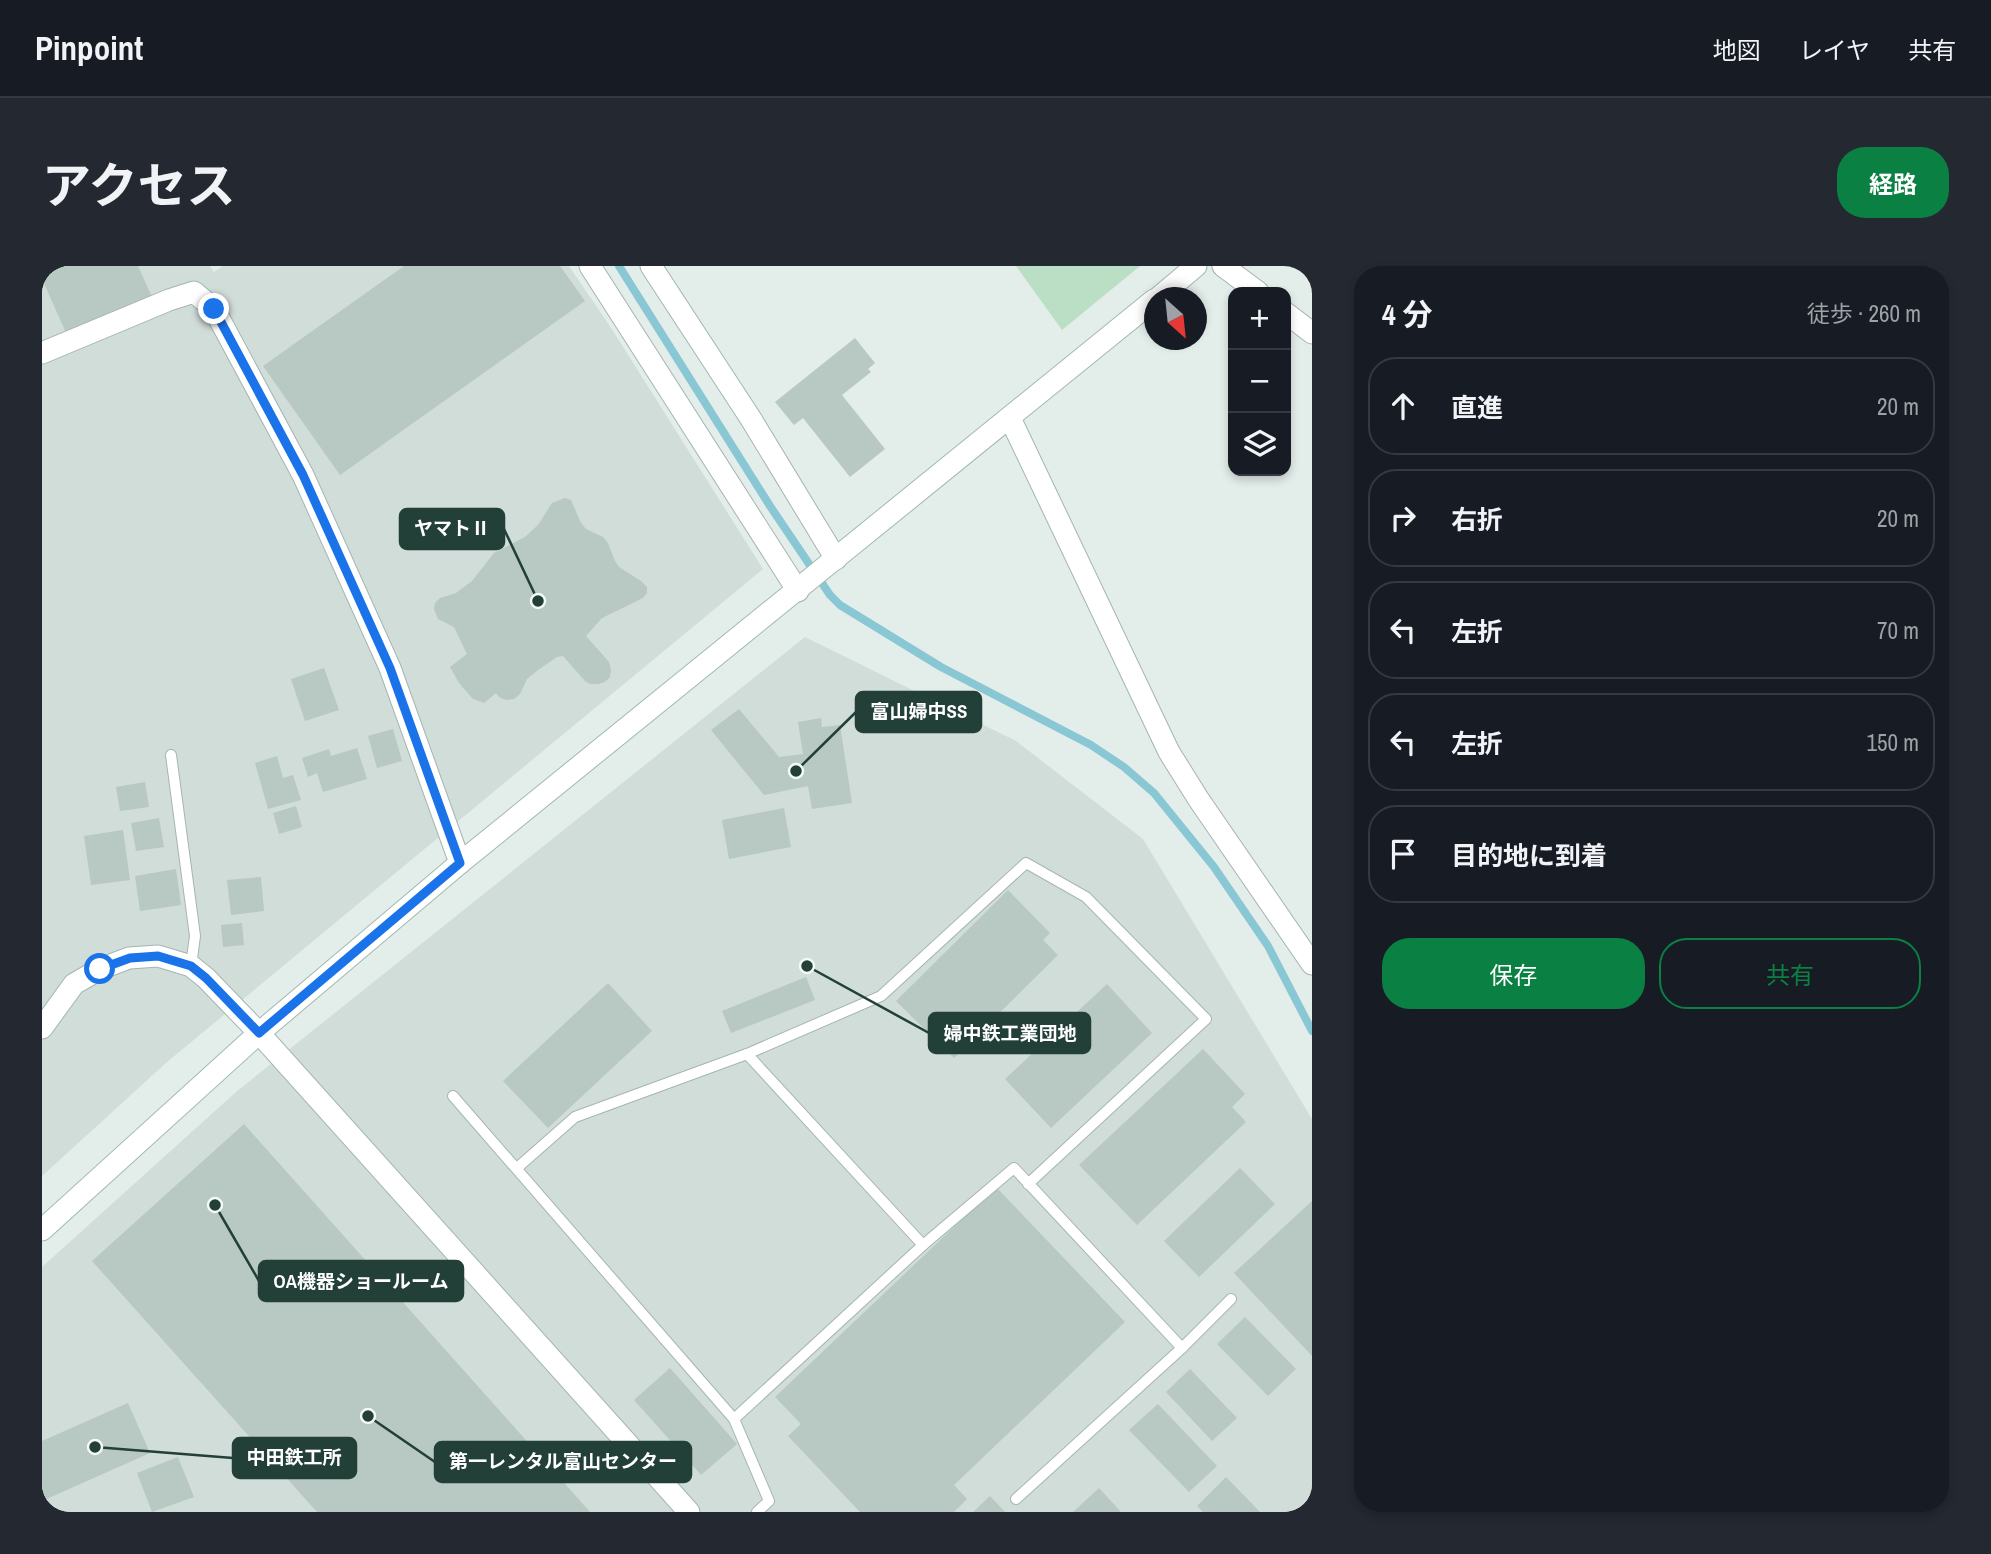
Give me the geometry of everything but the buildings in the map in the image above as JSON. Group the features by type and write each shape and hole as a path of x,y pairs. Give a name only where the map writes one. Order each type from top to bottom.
{"street":[{"path":"590,266 798,591"},
{"path":"651,266 751,419 836,559"},
{"path":"1171,287 1196,266"},
{"path":"1223,266 1251,287"},
{"path":"42,353 194,292 214,309 303,475 390,668 460,863"},
{"path":"42,1230 259,1033 460,863 1144,309"},
{"path":"1291,317 1312,333"},
{"path":"1010,418 1169,752 1312,964"},
{"path":"42,1028 74,984 100,969 130,958 158,956 191,966 259,1033 690,1512"}],"lane":[{"path":"171,755 195,936 191,966"},
{"path":"517,1168 575,1117 747,1054 881,996 1026,863 1086,897 1206,1019 1028,1184"},
{"path":"747,1054 922,1245"},
{"path":"453,1096 734,1419 769,1501 757,1512"},
{"path":"734,1419 922,1245 1014,1168 1182,1348"},
{"path":"1016,1499 1231,1300"}],"shaded area":[{"path":"42,266 210,266 214,272 223,266 569,266 763,569 167,1062 42,1176"},
{"path":"805,637 1016,741 1143,839 1312,1119 1312,1512 42,1512 42,1267 236,1092"}],"green space":[{"path":"1016,266 1140,266 1062,330"}],"waterway":[{"path":"619,266 770,506 830,595 840,605 941,667 1091,745 1124,767 1154,793 1214,867 1268,946 1312,1031"}],"place":[{"name":"ヤマトⅡ","path":"538,601"},
{"name":"富山婦中SS","path":"796,771"},
{"name":"婦中鉄工業団地","path":"807,966"},
{"name":"OA機器ショールーム","path":"215,1205"},
{"name":"第一レンタル富山センター","path":"368,1416"},
{"name":"中田鉄工所","path":"95,1447"}],"route":[{"path":"100,969 130,958 158,956 191,966 259,1033 460,863 390,668 303,475 214,309"}]}
